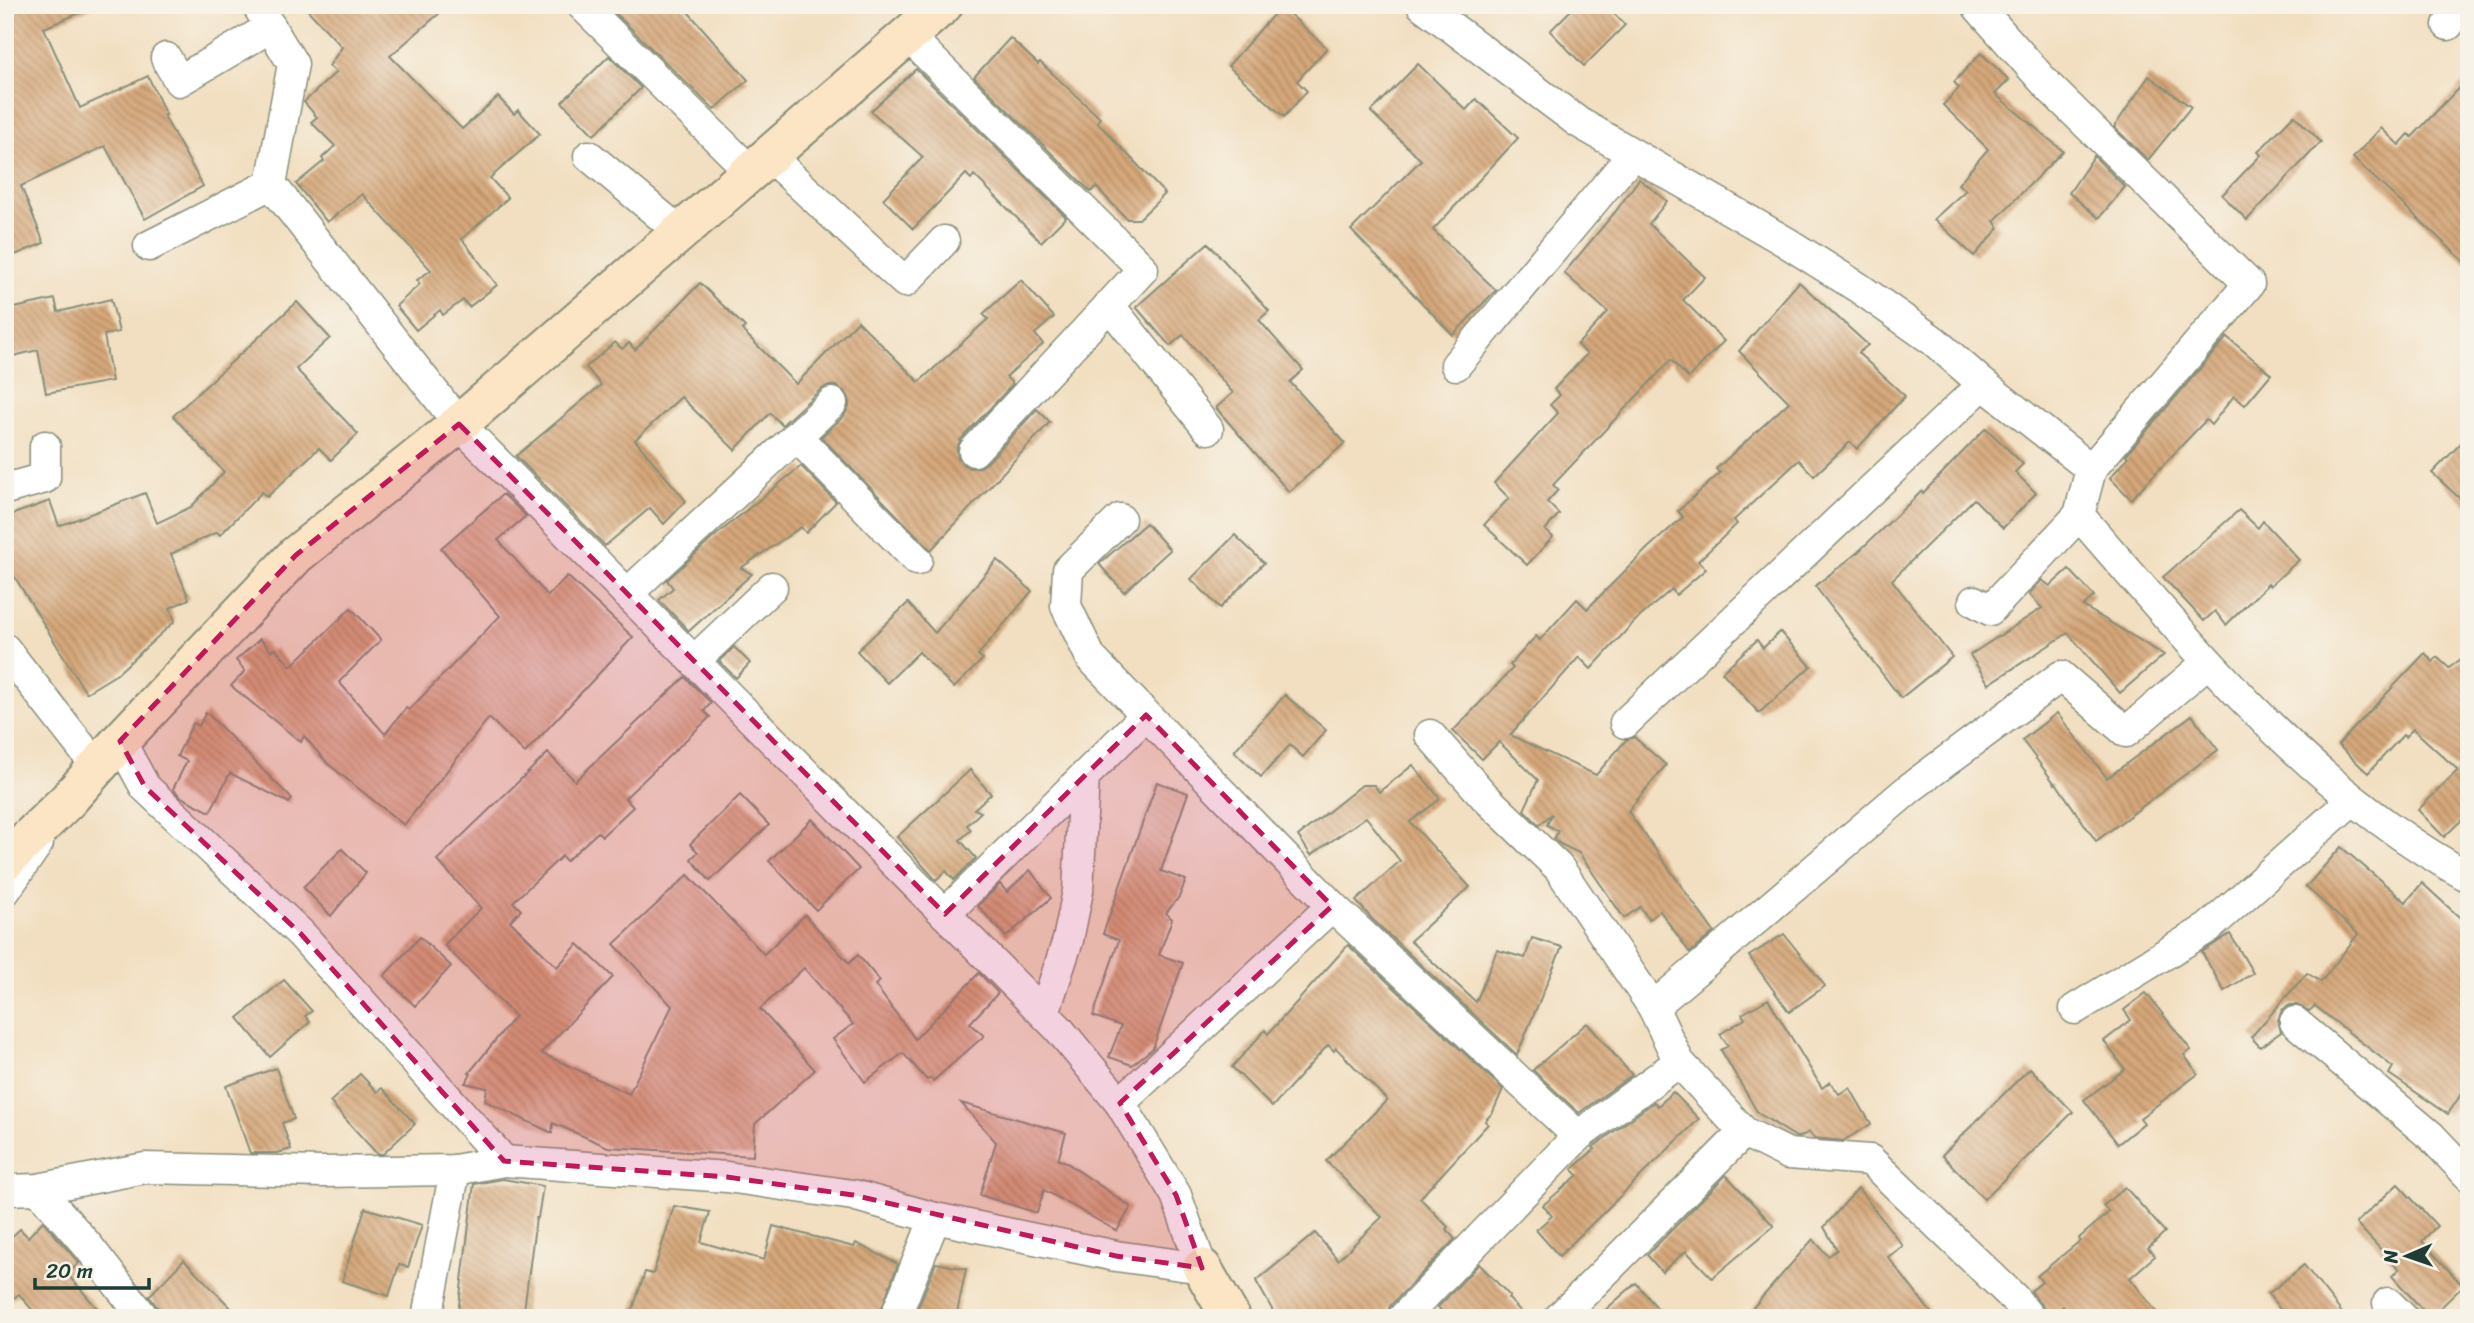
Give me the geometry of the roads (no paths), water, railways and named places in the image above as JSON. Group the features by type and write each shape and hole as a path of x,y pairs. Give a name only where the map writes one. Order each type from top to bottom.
{"street":[{"path":"582,5 760,163 905,282 944,241"},
{"path":"5,861 68,800 296,555 459,424 943,5"},
{"path":"1422,5 1578,122 1786,242 1859,288 1934,341 1983,384 2091,469"},
{"path":"1974,601 1990,610 2079,515 2091,469 2249,284 2048,86 1978,6"},
{"path":"166,58 179,81 262,11 293,64 271,184 459,424 1044,1013 1120,1103 1176,1195 1202,1268 1231,1318"},
{"path":"907,35 1143,269 974,450"},
{"path":"1456,365 1633,153"},
{"path":"589,156 680,232"},
{"path":"149,246 271,184"},
{"path":"1109,305 1208,429"},
{"path":"1625,723 1983,384"},
{"path":"627,594 832,403"},
{"path":"796,436 918,560"},
{"path":"5,489 45,478 45,446"},
{"path":"2079,515 2207,663 2352,800 2447,866 2469,877"},
{"path":"1120,519 1068,570 1066,606 1091,659 1332,906 1578,1136"},
{"path":"694,661 772,587"},
{"path":"5,649 108,754 301,933 504,1161"},
{"path":"1653,1007 1910,788 2061,676 2126,732 2207,663"},
{"path":"945,914 1146,715"},
{"path":"1430,735 1485,797 1559,868 1653,1007 1679,1062 1744,1132 1788,1154 1870,1160 2014,1298 2030,1318"},
{"path":"1044,1013 1068,940 1077,891 1084,777"},
{"path":"5,891 68,800"},
{"path":"2076,1009 2208,928 2352,800"},
{"path":"1120,1103 1332,906"},
{"path":"2295,1022 2431,1136 2469,1176"},
{"path":"1403,1318 1578,1136 1679,1062"},
{"path":"1559,1318 1744,1132"},
{"path":"5,1190 38,1189 145,1168 323,1172 455,1170 504,1161 727,1177 853,1195 935,1218 1116,1256 1202,1268"},
{"path":"427,1318 455,1170"},
{"path":"38,1189 88,1246 144,1318"},
{"path":"895,1318 935,1218"}]}
